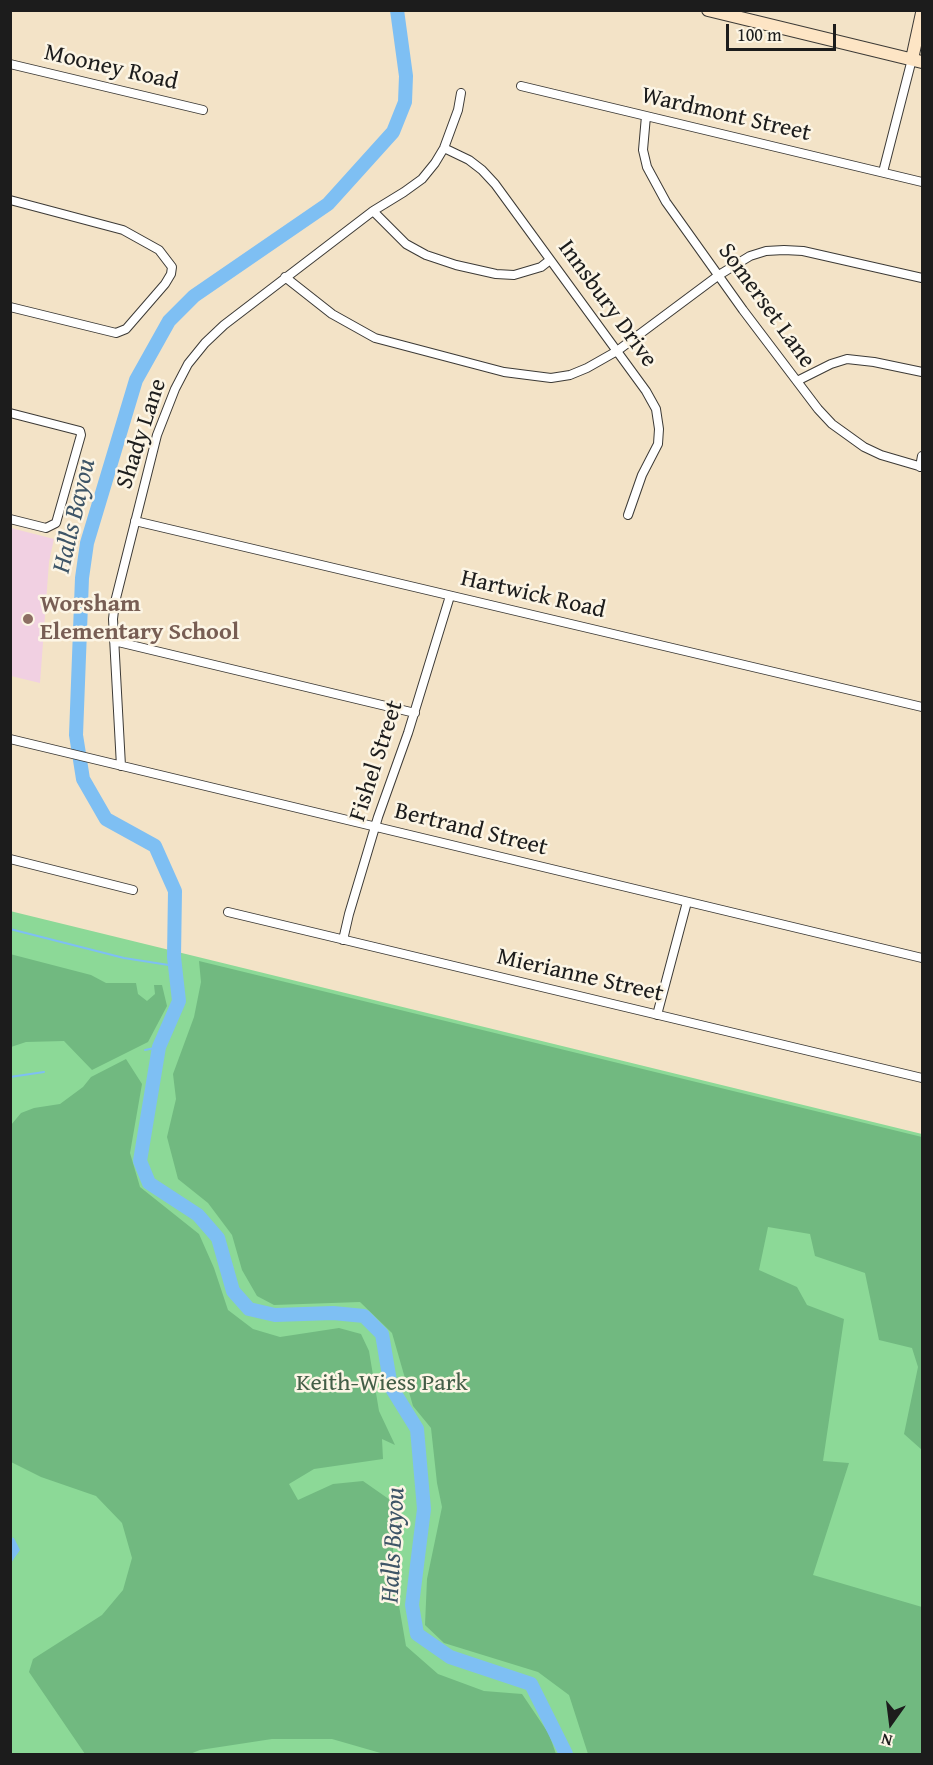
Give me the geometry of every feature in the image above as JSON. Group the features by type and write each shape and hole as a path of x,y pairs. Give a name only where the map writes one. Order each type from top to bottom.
{"main road":[{"path":"708,10 917,61 922,13"}],"street":[{"path":"883,172 917,61"},
{"name":"Mooney Road","path":"10,64 203,110"},
{"name":"Wardmont Street","path":"521,86 922,182"},
{"name":"Shady Lane","path":"116,765 113,619 115,602 164,414 189,364 205,343 224,325 373,211 422,179 444,148 458,110 461,93"},
{"name":"Somerset Lane","path":"646,116 643,150 651,176 666,202 818,410 848,437 881,455 921,467"},
{"name":"Innsbury Drive","path":"444,148 469,160 495,184 646,390 656,409 659,429 658,444 642,475 628,514"},
{"path":"10,200 123,230 159,250 172,267 165,284 126,329 116,333 10,307"},
{"path":"373,211 406,244 426,255 456,265 496,274 514,275 541,267 550,260"},
{"path":"285,277 347,324 375,338 504,372 541,378 560,377 587,368 617,351 719,275 750,256 766,251 784,250 823,255 922,278"},
{"path":"797,381 831,364 847,359 922,372"},
{"path":"10,413 80,431 81,441 58,519 54,525 39,526 10,519"},
{"path":"921,467 922,456"},
{"name":"Hartwick Road","path":"135,521 922,707"},
{"name":"Fishel Street","path":"344,940 349,914 375,827 415,713 450,596"},
{"path":"114,641 415,713"},
{"name":"Bertrand Street","path":"10,739 922,958"},
{"path":"10,859 133,890"},
{"path":"657,1015 687,902"},
{"name":"Mierianne Street","path":"228,912 922,1078"}],"shaded area":[{"name":"Worsham Elementary School","path":"11,528 54,539 49,562 40,683 11,676"}],"green space":[{"name":"Keith-Wiess Park","path":"10,911 922,1134 922,1754 11,1754"},
{"path":"10,954 91,975 106,983 136,983 138,994 147,1001 155,994 154,985 162,985 167,1006 148,1042 92,1070 64,1041 26,1042 11,1047"},
{"path":"199,961 922,1137 922,1450 904,1434 918,1367 912,1348 879,1340 865,1273 815,1256 810,1234 768,1227 759,1270 797,1287 807,1305 844,1319 823,1461 849,1463 813,1575 922,1607 922,1754 588,1754 569,1695 538,1672 444,1643 425,1625 427,1579 442,1507 431,1428 413,1406 392,1333 360,1302 274,1305 257,1296 242,1270 232,1235 208,1203 178,1179 167,1137 176,1099 173,1074 194,1017 201,982"},
{"path":"126,1059 142,1084 130,1153 140,1187 199,1234 214,1268 228,1310 253,1329 280,1337 339,1328 361,1334 369,1351 379,1411 395,1445 382,1439 383,1459 314,1469 289,1484 298,1500 333,1484 363,1481 393,1502 393,1571 406,1646 438,1674 484,1691 522,1694 549,1734 556,1754 384,1754 332,1739 272,1739 200,1750 190,1754 85,1754 29,1672 33,1659 102,1615 123,1590 132,1558 122,1523 96,1496 41,1477 11,1462 11,1125 21,1113 34,1108 60,1104 83,1087 91,1077"}],"water":[{"path":"10,1537 14,1538 20,1550 11,1563"}],"waterway":[{"name":"Halls Bayou","path":"397,10 406,76 405,102 393,132 328,204 194,296 169,321 136,380 87,543 82,578 76,735 83,779 106,819 155,846 175,891 174,957 179,1001 159,1047 140,1161 149,1183 198,1215 218,1238 233,1291 249,1309 275,1315 333,1313 364,1316 382,1334 391,1387 417,1429 424,1509 412,1605 417,1634 450,1657 531,1684 566,1754"},
{"path":"10,929 124,958 175,966"},
{"path":"145,1050 159,1047"},
{"path":"10,1077 44,1072"}],"place":[{"name":"Worsham Elementary School","path":"28,619"}]}
